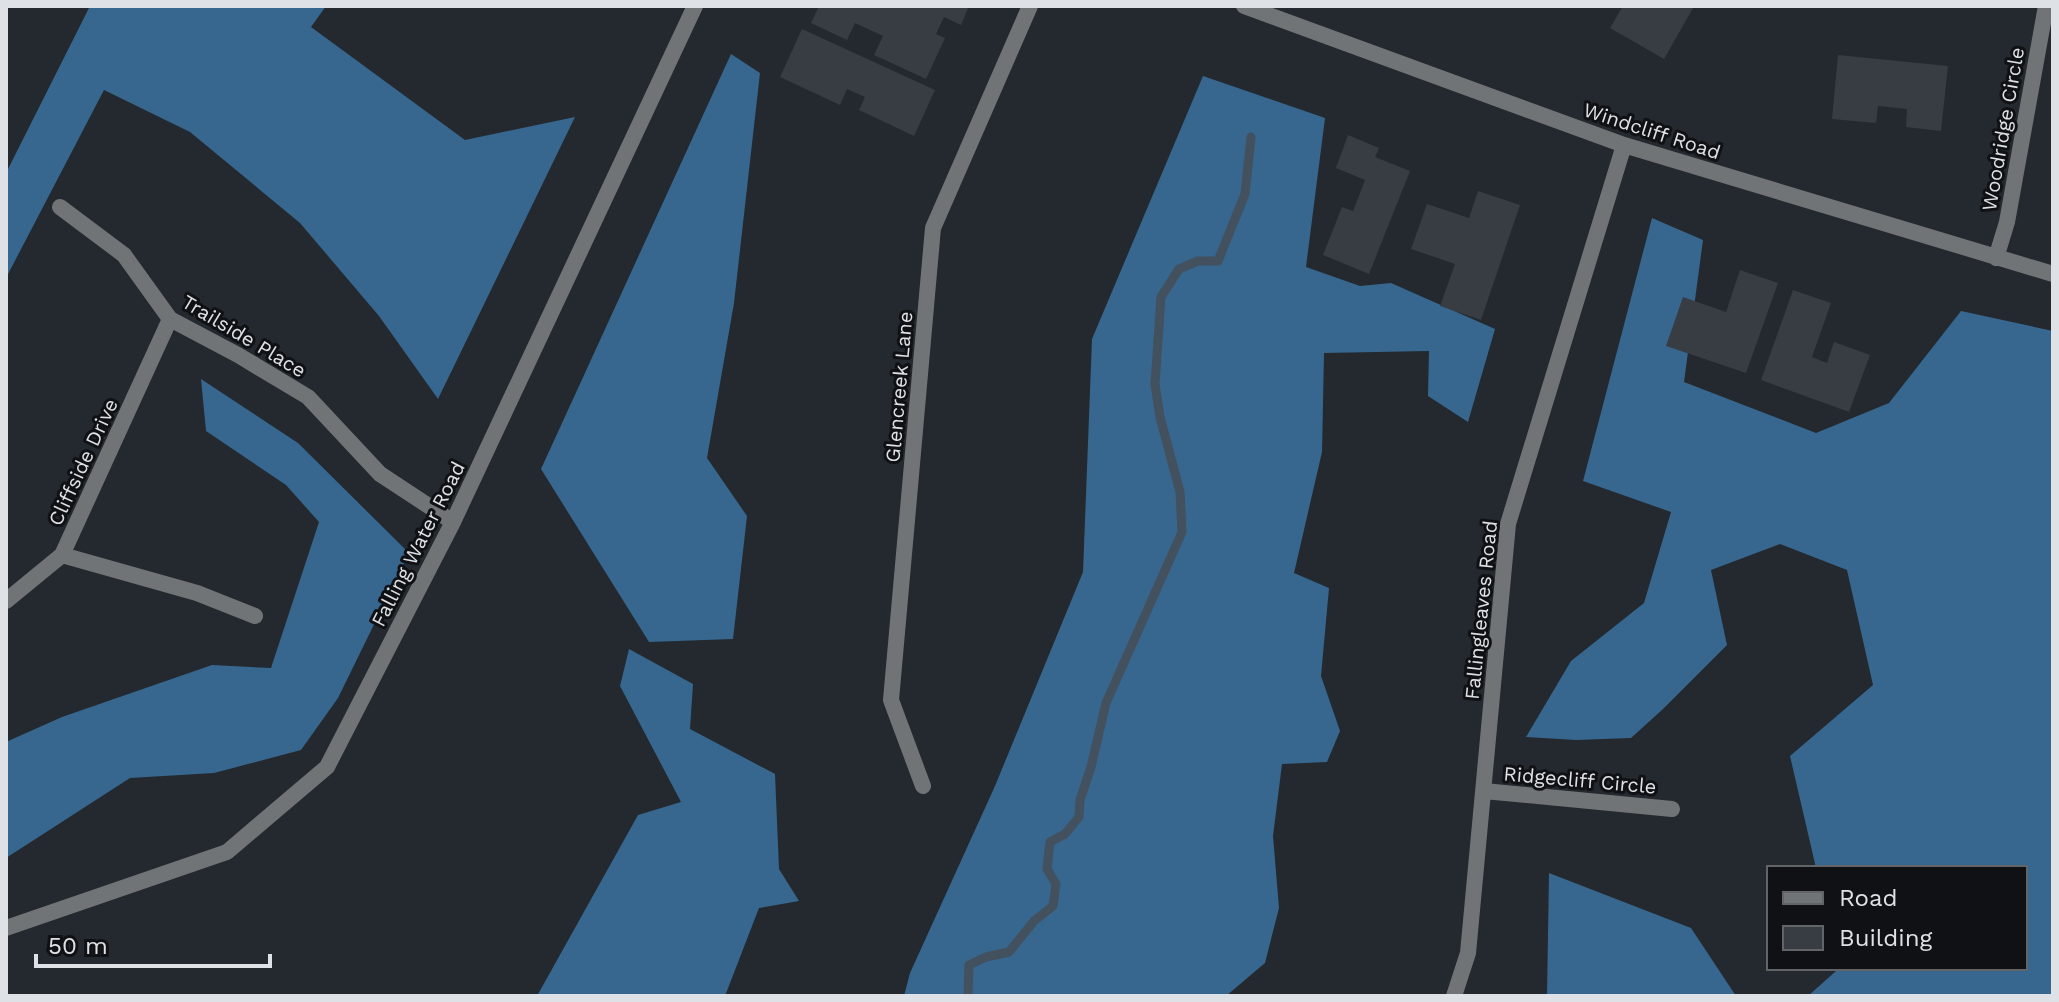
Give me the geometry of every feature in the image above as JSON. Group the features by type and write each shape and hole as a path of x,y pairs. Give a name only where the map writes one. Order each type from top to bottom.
{"street":[{"name":"Falling Water Road","path":"6,928 227,852 327,767 453,522 695,6"},
{"name":"Glencreek Lane","path":"923,786 891,700 933,228 1030,6"},
{"name":"Windcliff Road","path":"1244,6 1624,145 2053,274"},
{"name":"Woodridge Circle","path":"1996,258 2007,222 2046,6"},
{"name":"Fallingleaves Road","path":"1454,996 1468,953 1508,524 1624,145"},
{"name":"Trailside Place","path":"60,207 124,255 170,319 308,397 380,474 453,522"},
{"name":"Cliffside Drive","path":"6,601 62,555 170,319"},
{"path":"62,555 197,593 255,616"},
{"name":"Ridgecliff Circle","path":"1484,791 1672,809"}],"shaded area":[{"path":"90,6 326,6 311,27 465,140 575,117 438,399 379,316 300,223 190,132 104,90 6,278 6,173"},
{"path":"731,54 760,73 734,303 707,458 747,516 733,639 649,642 541,469"},
{"path":"1203,76 1325,118 1306,267 1360,286 1391,283 1495,329 1468,422 1428,396 1429,351 1324,353 1322,452 1294,573 1329,588 1321,676 1340,731 1327,762 1282,764 1273,836 1279,908 1265,963 1226,996 904,996 910,973 995,786 1083,572 1092,339"},
{"path":"1652,218 1703,240 1684,382 1816,433 1889,403 1961,311 2053,331 2053,996 1808,996 1836,970 2027,970 2027,866 1816,866 1790,756 1873,685 1847,570 1780,544 1711,570 1727,645 1631,738 1576,740 1526,737 1571,661 1644,603 1671,512 1583,481"},
{"path":"201,379 298,443 409,553 338,698 301,750 214,773 130,778 6,858 6,742 62,717 212,665 271,668 319,522 286,485 206,431"},
{"path":"629,649 693,684 690,729 775,774 779,869 799,901 759,908 725,996 537,996 638,815 681,802 620,686"},
{"path":"1549,873 1691,928 1736,996 1547,996"}],"building":[{"path":"819,6 969,6 961,25 944,17 936,34 945,38 926,79 874,55 883,36 855,23 847,40 811,23"},
{"path":"1623,6 1693,8 1664,59 1610,28"},
{"path":"802,29 935,90 914,136 859,110 865,97 847,89 840,105 780,77"},
{"path":"1838,55 1948,66 1941,131 1906,127 1907,109 1878,106 1876,123 1832,119"},
{"path":"1348,135 1379,148 1375,157 1410,171 1369,274 1323,255 1342,207 1353,211 1365,180 1336,168"},
{"path":"1478,191 1520,205 1481,320 1440,306 1455,264 1411,249 1427,204 1469,218"},
{"path":"1740,270 1778,283 1746,373 1666,346 1683,297 1726,312"},
{"path":"1793,290 1831,303 1812,357 1827,363 1834,342 1870,355 1849,412 1761,380"}],"waterway":[{"path":"968,996 969,965 1009,952 1034,921 1053,906 1056,884 1047,869 1050,842 1065,834 1079,817 1080,800 1106,703 1182,532 1180,492 1160,417 1155,384 1161,297 1179,269 1198,261 1218,261 1245,194 1251,137"}]}
